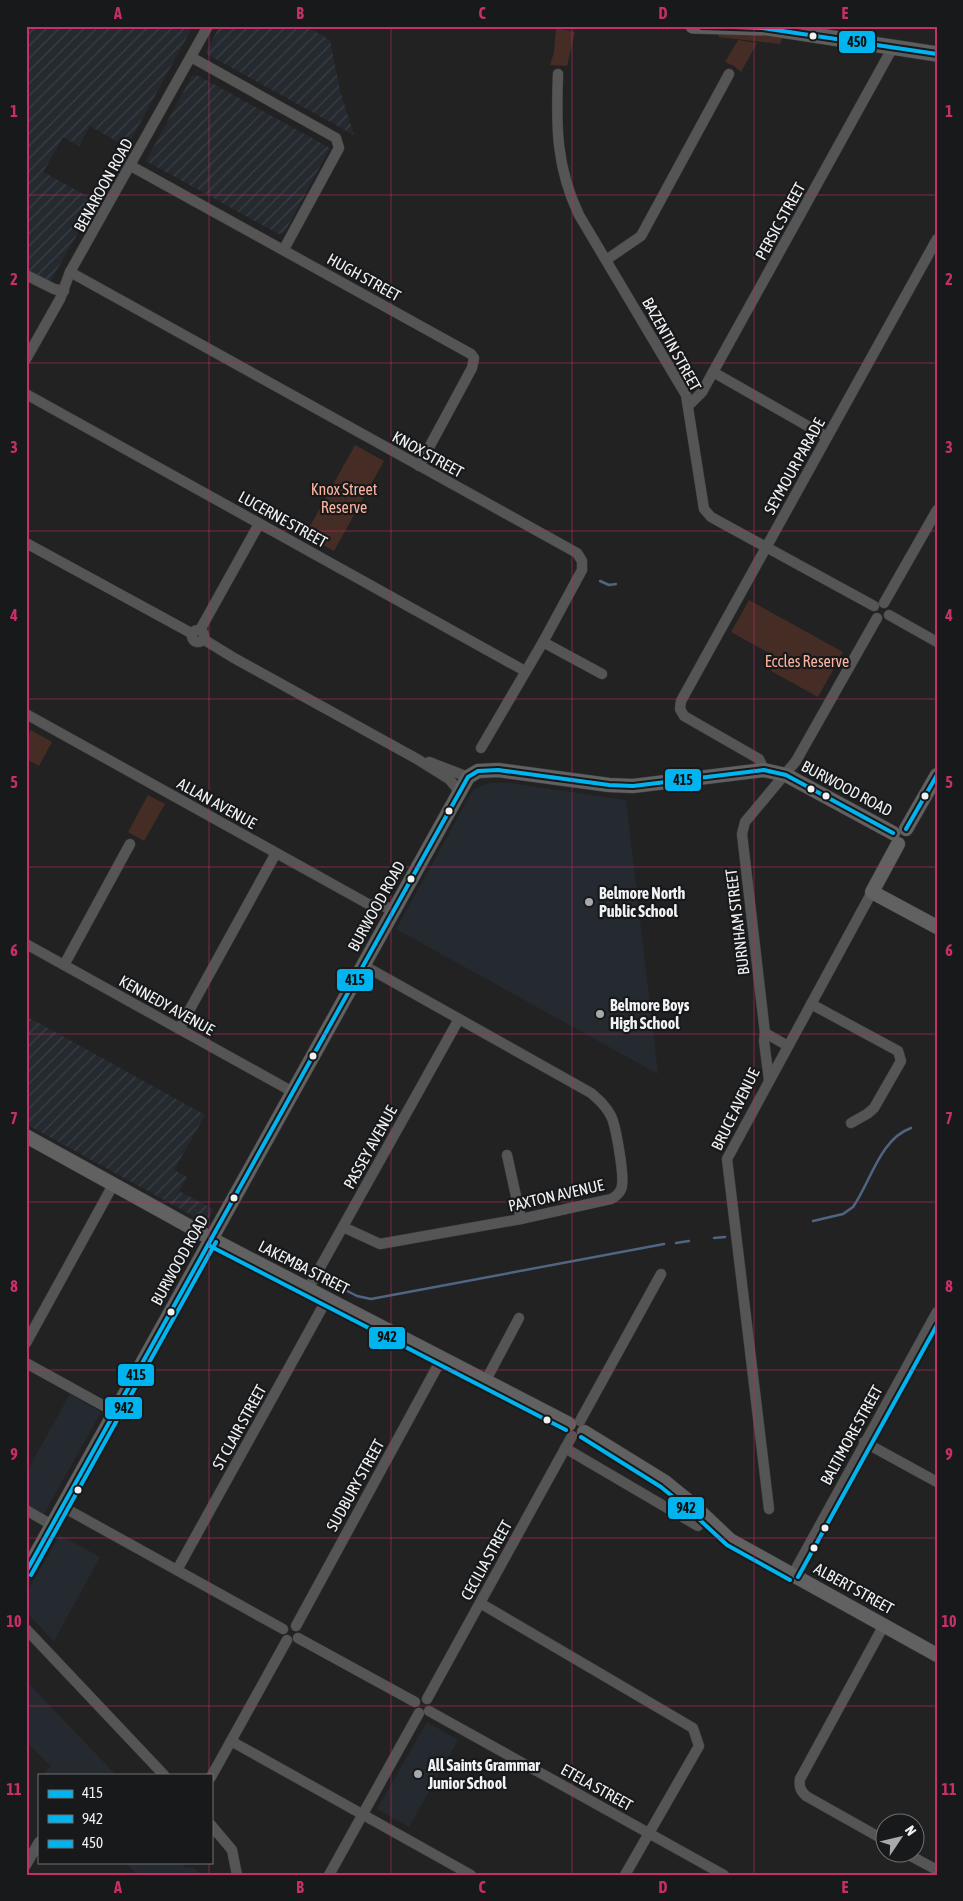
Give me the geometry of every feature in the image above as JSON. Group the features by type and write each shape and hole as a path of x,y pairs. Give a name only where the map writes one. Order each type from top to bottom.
{"main road":[{"path":"693,26 759,27 937,54"},
{"name":"BURWOOD ROAD","path":"26,1572 468,777 478,771 498,770 609,785 633,786 764,770 786,775 899,835 937,776"},
{"name":"BRUCE AVENUE","path":"872,892 899,835"},
{"path":"872,892 937,927"},
{"name":"LAKEMBA STREET","path":"26,1136 212,1239 576,1428"},
{"name":"ALBERT STREET","path":"576,1428 665,1482 692,1504 730,1540 937,1655"}],"street":[{"name":"BENAROON ROAD","path":"26,359 60,299 70,272 208,26"},
{"path":"856,42 862,26"},
{"name":"PERSIC STREET","path":"689,405 702,392 714,372 893,47"},
{"path":"191,57 336,138 338,141 339,148 284,249"},
{"name":"BAZENTIN STREET","path":"558,74 557,138 569,192 579,215 683,387 689,405 704,509 711,517 874,606"},
{"path":"606,260 641,236 729,74"},
{"name":"HUGH STREET","path":"131,166 284,249 467,352 474,358 472,368 419,466"},
{"name":"SEYMOUR PARADE","path":"764,770 760,759 688,719 681,713 681,701 937,239"},
{"name":"KNOX STREET","path":"70,272 577,553 582,561 582,570 543,642 481,748"},
{"path":"26,275 54,290 64,291"},
{"path":"714,372 827,437"},
{"name":"LUCERNE STREET","path":"26,394 525,671"},
{"path":"884,603 937,510"},
{"path":"198,634 259,524"},
{"path":"26,543 198,634 234,658 417,759 449,779 460,792"},
{"path":"878,602 884,603 888,606 889,615 882,619 877,618 872,612 874,606 878,602"},
{"path":"889,615 937,642"},
{"name":"BURNHAM STREET","path":"769,1080 742,834 745,822 796,762 877,618"},
{"path":"543,642 602,674"},
{"name":"ALLAN AVENUE","path":"26,714 370,905 377,903 390,909 395,909"},
{"path":"417,759 428,761 468,777"},
{"path":"64,965 130,844"},
{"path":"179,1029 276,853"},
{"name":"BRUCE AVENUE","path":"769,1509 727,1159 872,892"},
{"name":"KENNEDY AVENUE","path":"26,944 293,1092"},
{"name":"PAXTON AVENUE","path":"343,1227 380,1244 521,1219 615,1197 622,1186 616,1132 604,1104 591,1093 363,965"},
{"path":"811,1004 898,1051 901,1056 901,1061 874,1108 851,1122"},
{"name":"PASSEY AVENUE","path":"308,1289 459,1019"},
{"path":"765,1033 788,1046"},
{"path":"508,1155 521,1219"},
{"path":"26,1342 113,1185"},
{"name":"CECILIA STREET","path":"427,1699 661,1274"},
{"name":"ST CLAIR STREET","path":"177,1570 327,1298"},
{"name":"BALTIMORE STREET","path":"793,1574 937,1312"},
{"path":"486,1380 519,1318"},
{"name":"SUDBURY STREET","path":"296,1626 442,1358"},
{"path":"26,1362 115,1412"},
{"path":"864,1442 937,1482"},
{"path":"565,1448 698,1526"},
{"path":"63,1506 283,1629"},
{"path":"26,1510 52,1525"},
{"path":"480,1602 693,1728 699,1746 625,1875"},
{"path":"287,1625 296,1626 299,1633 298,1638 294,1641 287,1640 282,1634 283,1629 287,1625"},
{"path":"876,1835 806,1796 800,1790 800,1779 884,1625"},
{"path":"26,1629 163,1774"},
{"path":"298,1638 415,1702"},
{"path":"212,1775 287,1640"},
{"path":"329,1875 362,1814 430,1703 427,1699 419,1698 415,1702 414,1707 424,1712"},
{"name":"ETELA STREET","path":"424,1712 724,1875"},
{"path":"231,1741 471,1875"},
{"path":"212,1826 232,1850 237,1875"},
{"path":"26,1865 38,1844"},
{"path":"926,1864 937,1870"}],"shaded area":[{"path":"26,26 193,26 127,147 90,126 79,146 63,137 43,172 96,201 50,282 26,269"},
{"path":"220,26 305,26 330,40 340,91 354,135 205,53"},
{"path":"197,75 330,148 284,233 279,234 146,161 192,76"},
{"path":"489,783 509,783 626,800 658,1074 396,929 473,790"},
{"path":"26,1016 205,1115 174,1170 187,1177 179,1191 213,1209 206,1223 26,1124"},
{"path":"70,1394 101,1412 44,1514 26,1504 26,1473"},
{"path":"60,1535 100,1557 54,1641 26,1612 26,1593"},
{"path":"26,1681 115,1774 43,1774 51,1766 26,1742"},
{"name":"All Saints Grammar Junior School","path":"427,1722 458,1740 409,1827 377,1809"},
{"path":"127,1864 182,1864 186,1868 192,1867 202,1875 138,1875"}],"green space":[{"path":"556,28 575,32 567,66 550,65 554,52"},
{"path":"719,33 755,34 782,38 780,44 718,37"},
{"path":"738,40 757,43 741,72 725,62"},
{"name":"Knox Street Reserve","path":"355,445 384,461 334,551 305,535"},
{"name":"Eccles Reserve","path":"749,600 843,652 818,697 771,671 778,658 731,632"},
{"path":"31,730 52,742 39,766 26,759 26,738"},
{"path":"148,795 165,804 144,841 128,832"}],"waterway":[{"path":"600,581 609,585 616,584"},
{"path":"813,1221 843,1214 853,1207 877,1162 891,1141 900,1133 911,1128"},
{"path":"714,1238 725,1237"},
{"path":"676,1243 689,1241"},
{"path":"326,1280 357,1296 371,1299 664,1244"},
{"path":"279,1256 308,1271"}],"transit line":[{"name":"450","path":"702,26 762,28 937,54"},
{"name":"415","path":"26,1572 468,777 478,771 498,770 609,785 633,786 764,770 786,775 893,833"},
{"name":"415","path":"906,829 937,775"},
{"name":"942","path":"31,1575 216,1242"},
{"name":"942","path":"208,1245 566,1430"},
{"name":"942","path":"798,1577 937,1325"},
{"name":"942","path":"581,1437 661,1487 727,1545 790,1580"}],"place":[{"name":"Belmore North Public School","path":"589,902"},
{"name":"Belmore Boys High School","path":"600,1014"},
{"name":"All Saints Grammar Junior School","path":"418,1774"}]}
